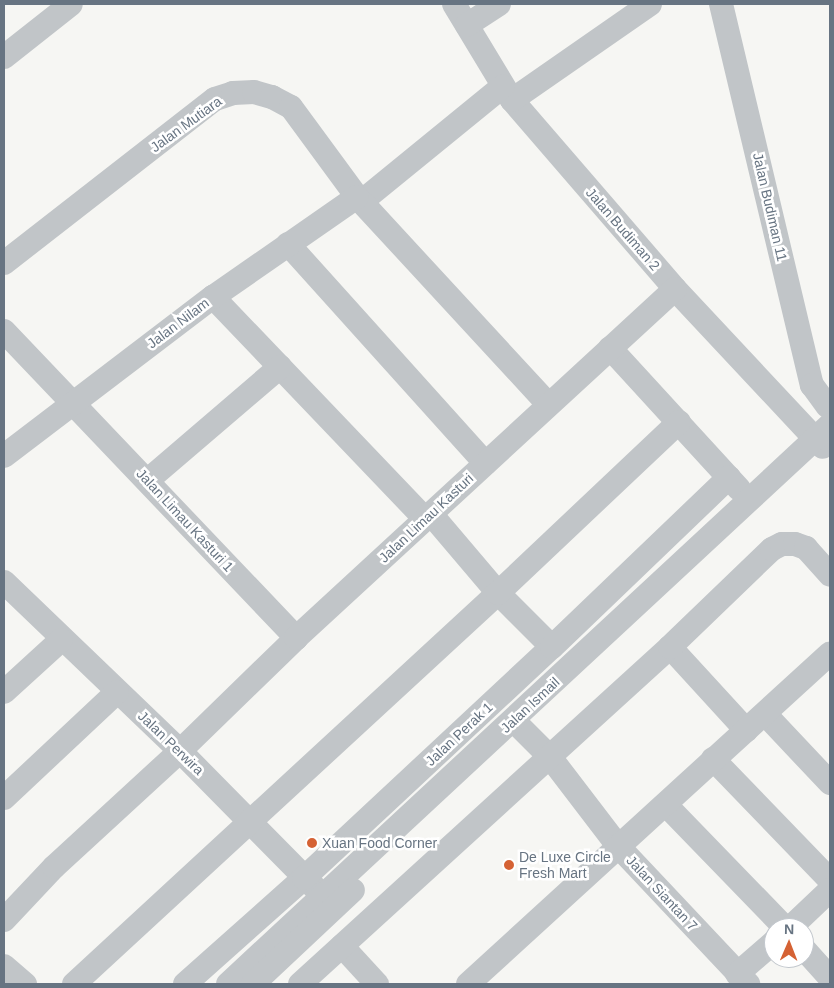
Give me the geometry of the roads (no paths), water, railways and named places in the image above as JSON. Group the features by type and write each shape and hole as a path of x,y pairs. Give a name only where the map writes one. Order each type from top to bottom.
{"street":[{"name":"Jalan Budiman 2","path":"454,4 507,93 675,289 825,432"},
{"path":"467,25 499,4"},
{"name":"Jalan Nilam","path":"4,456 213,297 288,244 359,199 507,93 650,4"},
{"name":"Jalan Budiman 11","path":"721,4 812,385 825,432"},
{"path":"4,57 64,6"},
{"name":"Jalan Mutiara","path":"4,263 215,99 233,92 254,92 291,107 359,199 548,404"},
{"path":"288,244 485,463"},
{"name":"Jalan Limau Kasturi","path":"4,920 54,867 180,751 296,638 675,289"},
{"path":"213,297 552,647"},
{"name":"Jalan Limau Kasturi 1","path":"4,331 148,480 296,638"},
{"path":"610,348 748,498"},
{"path":"148,480 280,367"},
{"path":"74,984 498,593 679,422"},
{"name":"Jalan Ismail","path":"518,725 748,498 825,432"},
{"name":"Jalan Ismail","path":"228,984 329,902 518,725 825,432"},
{"name":"Jalan Perak 1","path":"185,984 304,878 552,647 729,478"},
{"path":"300,984 670,647 772,550 782,544 796,544 806,548 830,575"},
{"name":"Jalan Perwira","path":"4,582 62,640 180,751 329,902"},
{"path":"4,692 62,640"},
{"path":"670,647 746,730"},
{"path":"468,984 618,846 666,805 713,759 829,657"},
{"path":"4,798 117,692"},
{"path":"765,714 830,783"},
{"name":"Jalan Siantan 7","path":"518,725 550,757 618,846 742,979"},
{"path":"713,759 830,880"},
{"path":"666,805 775,918"},
{"path":"801,918 830,890"},
{"name":"Jalan Ismail","path":"253,984 301,940 329,902"},
{"path":"265,984 301,940"},
{"path":"342,946 377,984"},
{"path":"742,979 764,954"},
{"path":"814,960 830,978"},
{"path":"4,966 25,984"}],"place":[{"name":"Xuan Food Corner","path":"312,843"},
{"name":"De Luxe Circle Fresh Mart","path":"509,865"}]}
